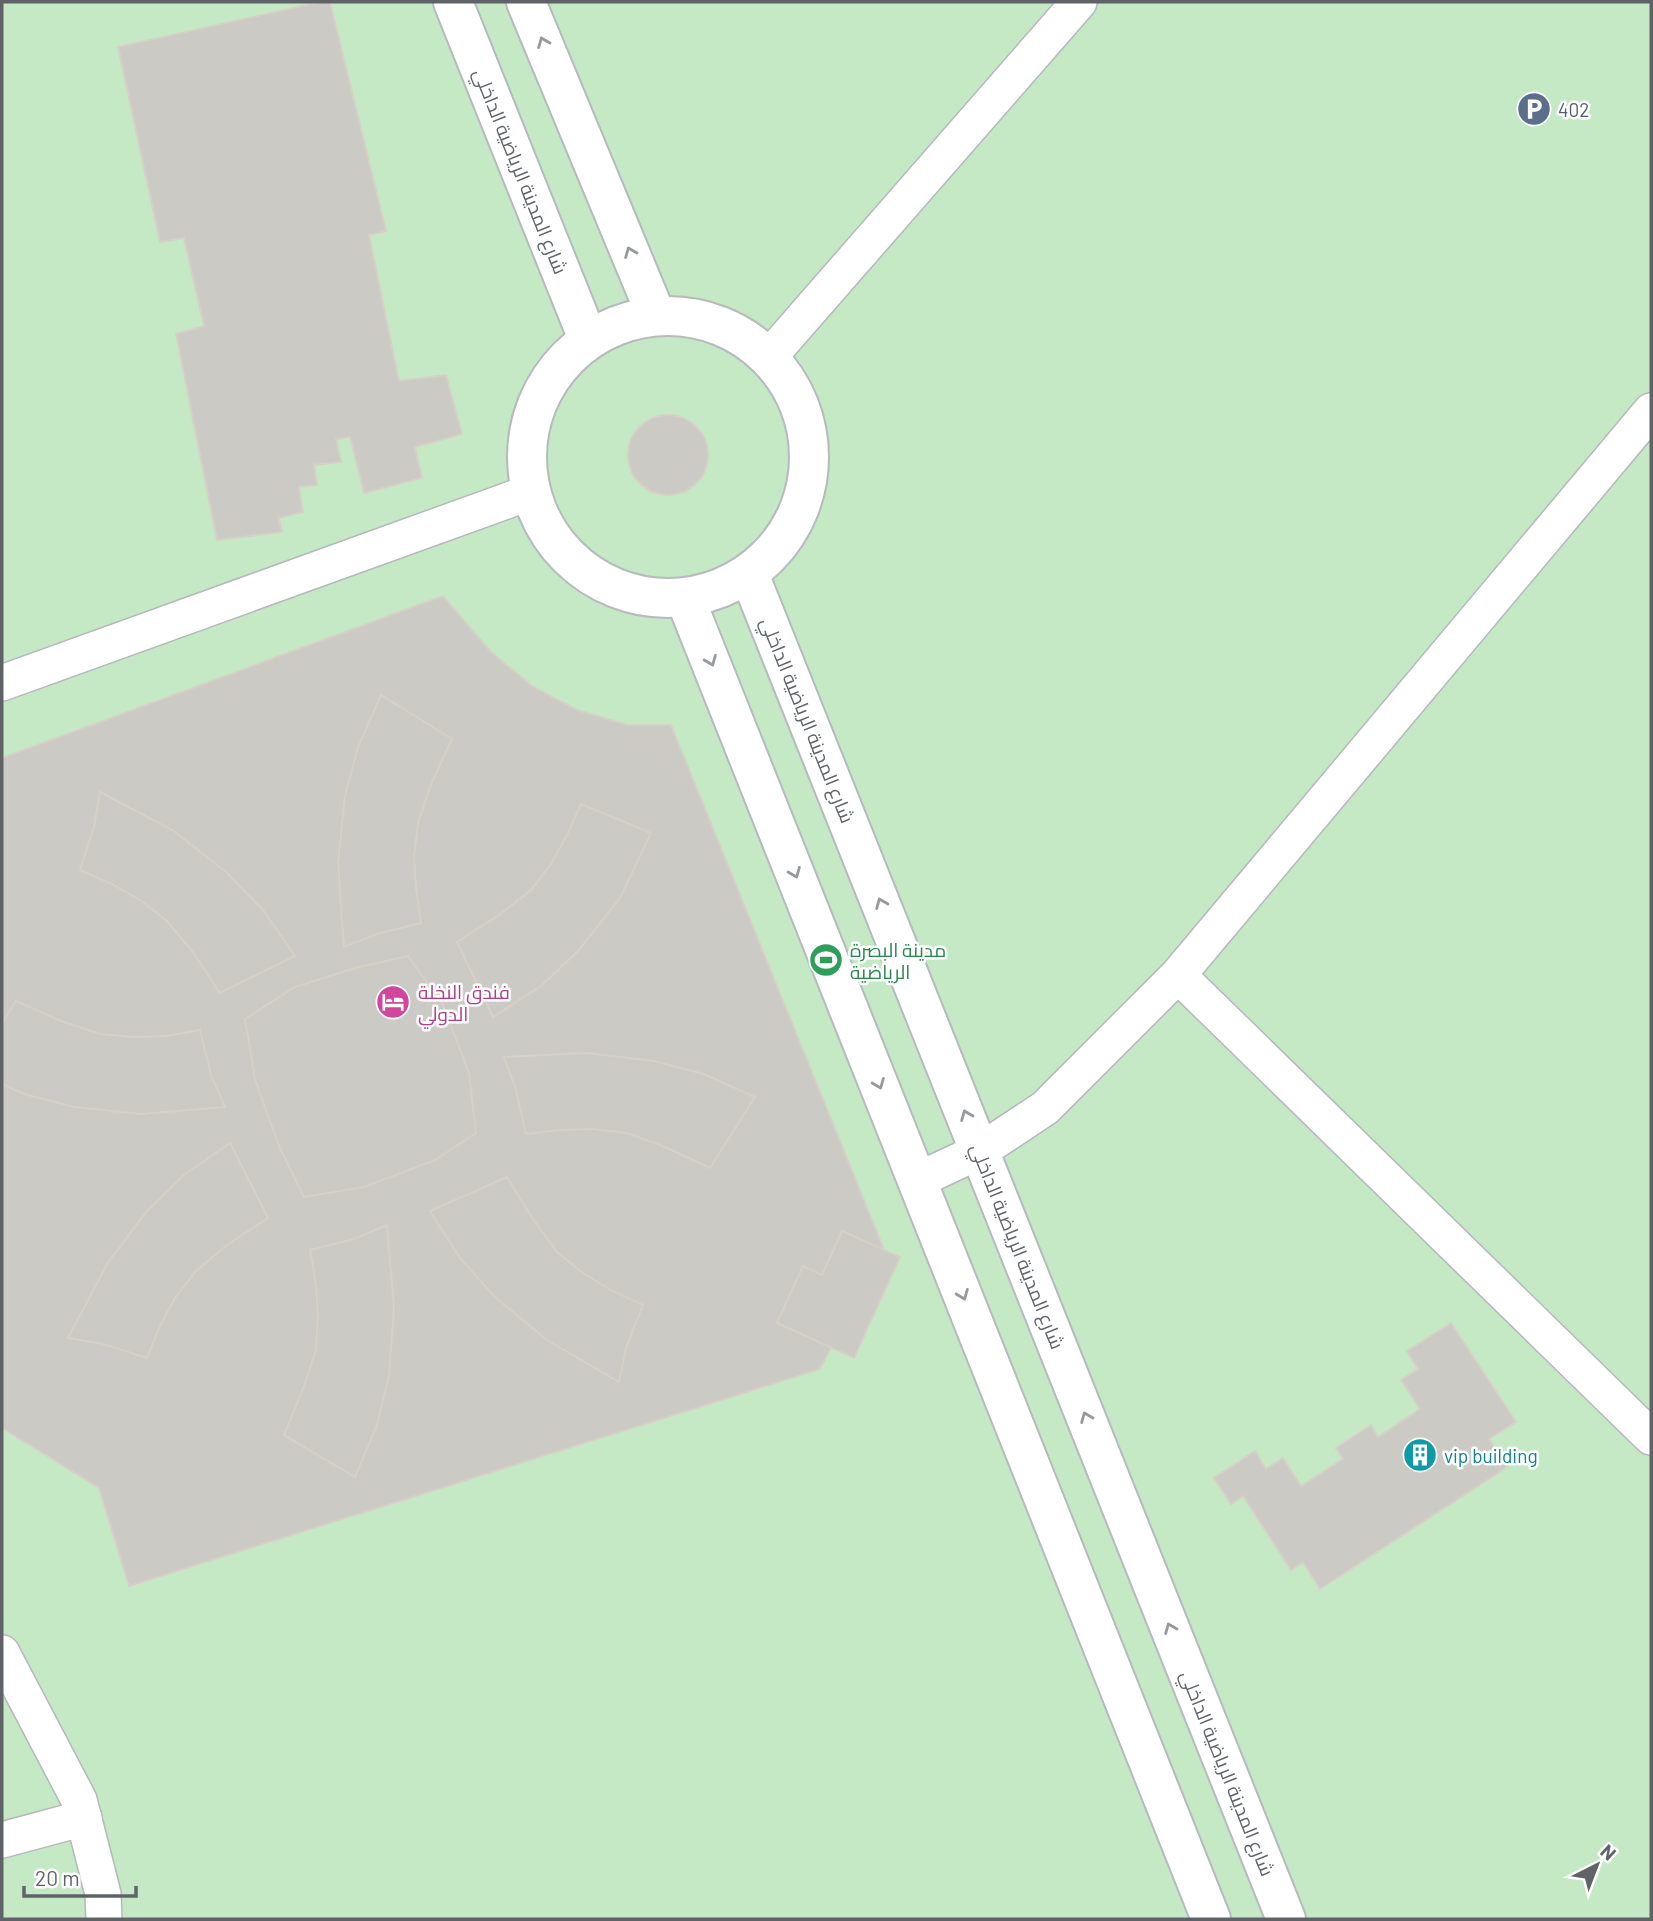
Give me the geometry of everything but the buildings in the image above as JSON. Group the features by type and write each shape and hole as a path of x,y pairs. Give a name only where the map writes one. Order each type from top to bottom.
{"street":[{"name":"شارع المدينة الرياضية الداخلي","path":"453,2 588,339"},
{"path":"526,2 656,315"},
{"path":"769,357 1079,2"},
{"path":"656,315 697,318 736,332 769,357 797,398 810,446 806,495 785,539 749,574 719,590 685,598 645,597 619,589 606,584 573,562 547,530 531,492 527,449 535,407 556,369 588,339 621,323 656,315"},
{"path":"918,1180 980,1151 1045,1108 1178,975 1651,411"},
{"path":"2,682 531,492"},
{"name":"شارع المدينة الرياضية الداخلي","path":"749,574 1286,1919"},
{"path":"685,598 1211,1919"},
{"path":"1178,975 1651,1437"},
{"path":"2,1653 79,1800 103,1894 104,1919"},
{"path":"2,1840 84,1818"}],"green space":[{"name":"مدينة البصرة الرياضية","path":"2,2 1651,2 1651,1919 2,1919"}],"place":[{"name":"402","path":"1534,109"},
{"name":"مدينة البصرة الرياضية","path":"826,960"},
{"name":"فندق النخلة الدولي","path":"393,1002"},
{"name":"vip building","path":"1420,1455"}]}
